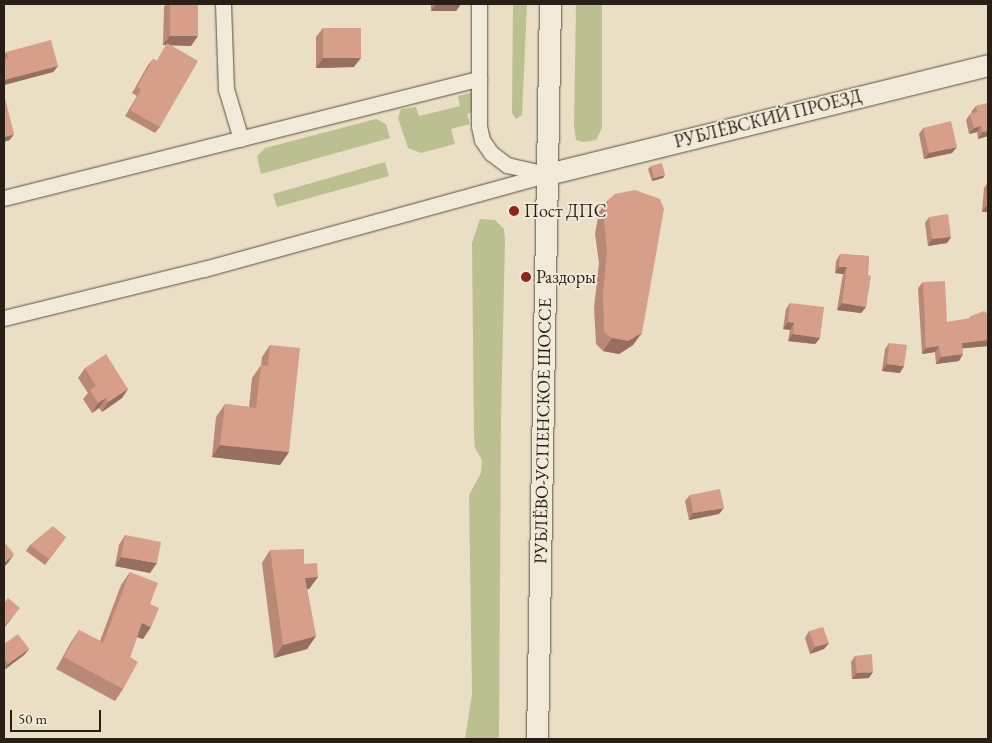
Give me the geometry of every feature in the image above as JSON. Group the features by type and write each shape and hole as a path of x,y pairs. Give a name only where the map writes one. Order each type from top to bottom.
{"main road":[{"name":"РУБЛЁВО-УСПЕНСКОЕ ШОССЕ","path":"537,739 550,4"},
{"name":"РУБЛЁВСКИЙ ПРОЕЗД","path":"548,174 988,65"}],"street":[{"path":"223,4 226,89 241,139"},
{"path":"478,4 479,126 482,140 490,153 507,165 548,174"},
{"path":"4,198 479,79"},
{"path":"4,318 204,269 548,174"}],"green space":[{"path":"513,4 527,4 522,115 516,119 512,113"},
{"path":"576,4 602,4 602,128 596,140 583,142 576,140 574,126"},
{"path":"474,92 474,112 467,114 470,124 451,129 455,144 421,153 408,148 398,118 401,109 416,107 419,116 460,106 458,96"},
{"path":"376,119 386,124 390,138 261,174 257,156 265,148"},
{"path":"385,162 389,176 277,207 273,194"},
{"path":"480,219 495,220 504,229 505,242 501,419 499,739 465,739 472,694 469,495 481,473 482,460 475,448 474,435 472,243"}],"building":[{"path":"170,4 198,4 198,36 170,36"},
{"path":"323,28 361,28 361,58 323,58"},
{"path":"51,40 58,66 4,80 4,59 8,58 6,52"},
{"path":"167,43 198,61 160,127 130,110 141,89 137,87 153,59 157,61"},
{"path":"4,94 14,134 4,137"},
{"path":"988,103 988,131 983,132 981,126 974,128 970,114 977,112 976,106"},
{"path":"951,121 957,147 929,153 923,128"},
{"path":"662,163 665,175 654,178 651,166"},
{"path":"988,182 988,206 986,206"},
{"path":"635,190 660,199 664,209 642,333 628,341 612,338 604,332 603,295 607,250 604,221 608,200 615,194"},
{"path":"948,214 951,237 932,239 929,217"},
{"path":"840,254 869,256 868,275 871,276 866,307 842,303 847,267 839,267"},
{"path":"945,281 947,322 971,318 971,316 984,311 988,314 988,340 962,343 963,354 941,357 939,346 926,348 923,282"},
{"path":"790,303 824,307 820,338 793,334 794,323 788,322"},
{"path":"889,343 907,345 904,366 887,364"},
{"path":"270,345 300,348 289,452 220,445 225,404 256,408 261,365 268,366"},
{"path":"106,354 128,389 108,402 106,398 98,403 90,390 96,386 85,368"},
{"path":"720,489 724,508 693,513 690,495"},
{"path":"53,526 66,537 49,559 30,545"},
{"path":"125,535 161,542 157,563 121,557"},
{"path":"4,542 14,554 4,563"},
{"path":"304,549 304,564 317,563 318,577 305,578 316,636 283,645 270,550"},
{"path":"130,572 158,583 150,604 159,608 151,627 142,623 130,657 138,662 123,689 64,657 79,630 103,643"},
{"path":"8,598 20,608 4,626 4,603"},
{"path":"823,627 829,643 815,647 809,631"},
{"path":"18,634 29,649 8,664 4,658 4,644"},
{"path":"872,654 873,672 857,673 855,656"}],"place":[{"name":"Пост ДПС","path":"514,211"},
{"name":"Раздоры","path":"526,277"}]}
